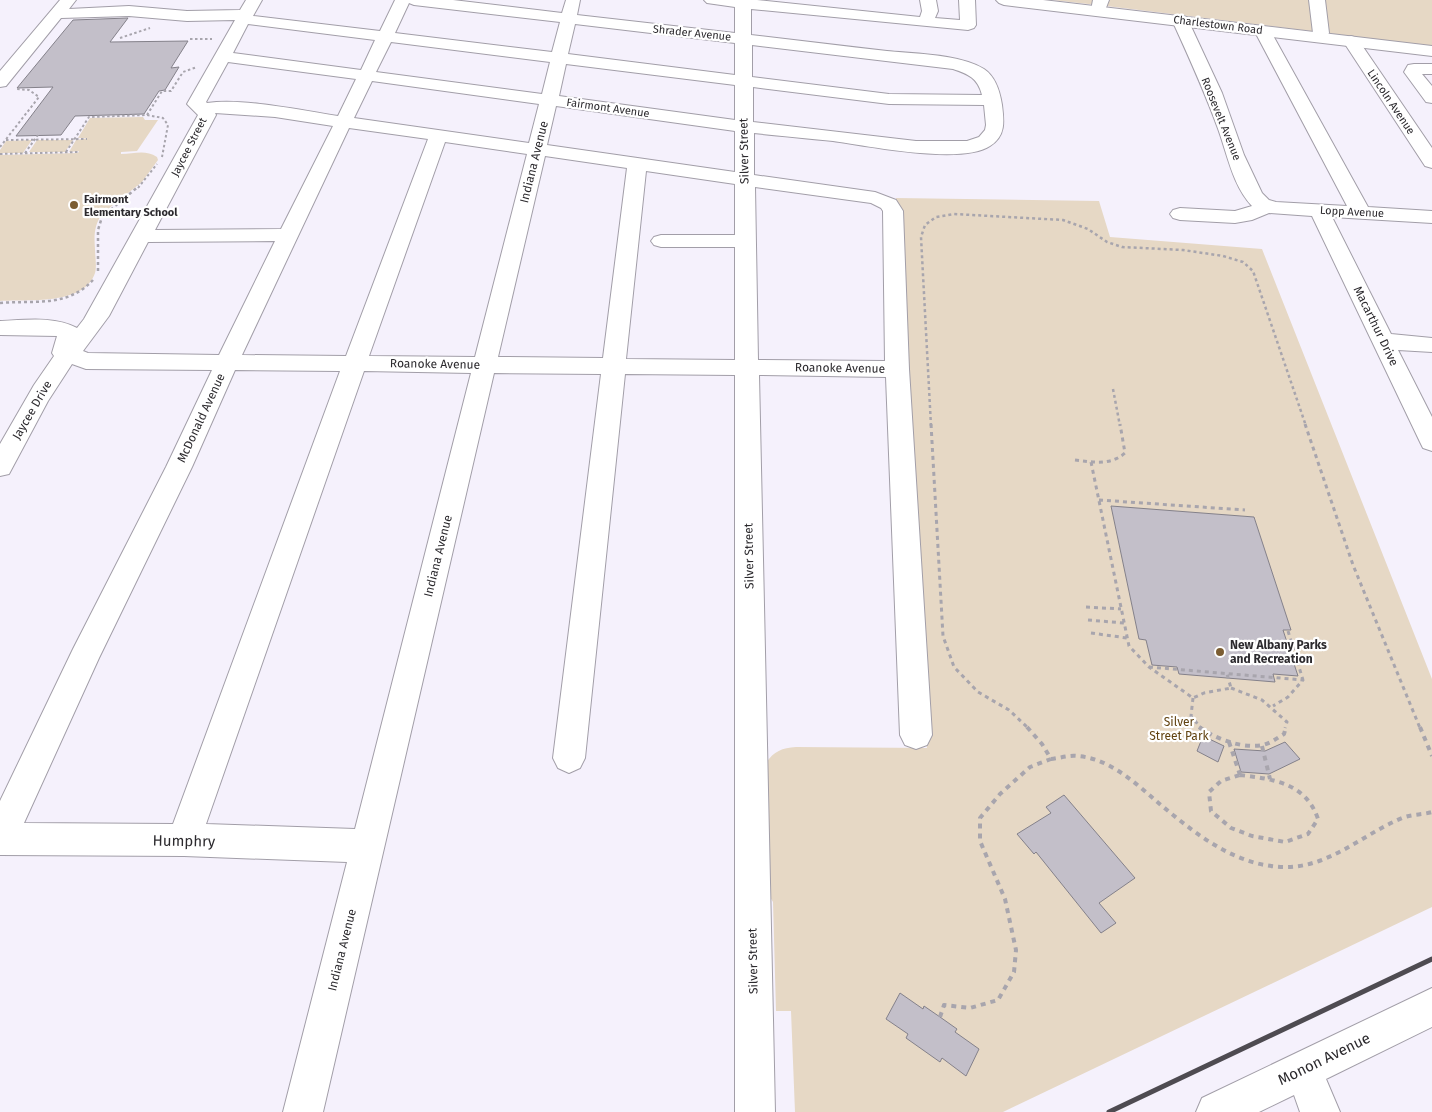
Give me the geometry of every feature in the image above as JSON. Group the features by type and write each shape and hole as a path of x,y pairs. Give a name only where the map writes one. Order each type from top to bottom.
{"street":[{"path":"33,18 68,0"},
{"path":"187,16 197,0"},
{"name":"Jaycee Street","path":"67,355 89,330 140,236 205,112 196,104 220,48 244,17 254,0"},
{"name":"McDonald Avenue","path":"0,838 84,658 179,467 403,0"},
{"name":"Shrader Avenue","path":"414,0 571,9 743,39 924,61 970,69 986,81 991,100"},
{"path":"712,0 968,25 967,0"},
{"path":"926,22 930,11 928,0"},
{"name":"Charlestown Road","path":"1004,0 1100,5 1180,20 1432,51"},
{"path":"1317,0 1320,33"},
{"name":"Silver Street","path":"743,2 755,1112"},
{"path":"51,9 244,17 889,99 991,100"},
{"path":"0,82 51,9"},
{"name":"Indiana Avenue","path":"303,1112 571,9"},
{"name":"Roosevelt Avenue","path":"1180,20 1227,128 1234,155 1253,195 1270,207"},
{"path":"1262,30 1360,213"},
{"name":"Lincoln Avenue","path":"1351,41 1416,100 1432,162"},
{"name":"Fairmont Avenue","path":"220,48 366,76 744,126 937,148 976,146 992,136 995,125 991,100"},
{"path":"1416,100 1412,72 1414,69 1432,69"},
{"path":"205,112 218,107 248,109 875,198 889,204 893,210 897,369 916,735"},
{"path":"184,840 354,363 438,136"},
{"path":"569,758 636,164"},
{"path":"1180,214 1235,217 1245,216 1270,207"},
{"name":"Lopp Avenue","path":"1270,207 1432,216"},
{"name":"Macarthur Drive","path":"1318,211 1432,442"},
{"path":"140,236 289,235"},
{"path":"661,241 746,241"},
{"path":"0,328 55,329 65,331 69,334 64,350 64,353 67,355"},
{"path":"1383,341 1432,345"},
{"name":"Roanoke Avenue","path":"67,355 86,360 897,369"},
{"name":"Jaycee Drive","path":"0,467 49,380 67,355"},
{"name":"Humphry","path":"0,838 116,841 184,840 368,846"},
{"name":"Monon Avenue","path":"1216,1112 1432,1007"},
{"path":"1303,1069 1320,1112"}],"path":[{"path":"120,38 152,28"},
{"path":"212,39 215,34"},
{"path":"212,39 220,48"},
{"path":"190,40 212,39"},
{"path":"147,115 162,92 171,91 183,72 199,67"},
{"path":"0,148 39,96 29,90 14,89 20,83"},
{"path":"0,303 62,300 75,295 90,284 99,268 98,230 102,217 144,182 162,156 168,124 163,118 147,115 89,118 66,152"},
{"path":"25,153 38,136"},
{"path":"6,140 87,138"},
{"path":"0,154 78,152"},
{"path":"1051,759 1042,744 1022,721 1009,710 978,692 954,667 943,636 921,238 925,225 936,217 954,214 1063,220 1088,229 1106,242 1122,247 1183,250 1223,256 1243,262 1253,271 1352,565 1432,756"},
{"path":"1074,460 1110,462 1119,460 1125,453 1113,389"},
{"path":"1091,462 1129,646 1148,667 1192,698"},
{"path":"1099,500 1246,510"},
{"path":"1086,607 1121,609"},
{"path":"1088,620 1124,623"},
{"path":"1288,631 1303,680"},
{"path":"1091,633 1127,638"},
{"path":"1148,667 1303,680"},
{"path":"1227,674 1231,688"},
{"path":"1273,706 1288,697 1303,680"},
{"path":"1231,688 1253,695 1273,706 1287,722 1284,734 1262,746 1229,742 1208,733 1194,721 1190,708 1192,698 1204,693 1231,688"},
{"path":"1229,742 1240,775"},
{"path":"1262,746 1270,779"},
{"path":"940,1017 944,1006 970,1008 998,1000 1014,972 1016,950 1005,899 980,841 980,818 1000,794 1030,767 1051,759 1080,755 1105,763 1124,773 1191,830 1214,846 1249,862 1285,867 1319,862 1404,817 1432,812"},
{"path":"1240,775 1270,779 1289,784 1311,801 1318,819 1308,834 1285,842 1252,836 1231,828 1212,811 1210,792 1221,781 1240,775"}],"green space":[{"path":"1052,0 1432,0 1432,46 1106,6"},
{"path":"143,117 145,120 158,120 137,151 121,152 121,154 148,153 157,157 158,160 142,182 100,217 95,235 96,270 89,284 79,291 54,299 0,301 0,155 78,153 79,151 69,152 76,140 88,138 78,138 90,118"},
{"path":"32,140 23,153 0,153 6,141"},
{"path":"37,140 73,140 65,152 29,152"},
{"name":"Silver Street Park","path":"896,198 1099,201 1110,237 1262,249 1432,679 1432,907 1003,1112 795,1112 791,1011 776,1011 773,902 767,892 766,763 779,751 796,747 927,748 921,717"}],"building":[{"path":"128,18 110,42 188,41 171,68 179,67 165,90 159,91 144,114 75,116 61,135 16,136 53,87 17,88 73,20"},
{"path":"1111,506 1254,517 1291,630 1283,630 1298,676 1273,674 1275,682 1179,674 1177,667 1152,665 1146,640 1139,639"},
{"path":"1203,736 1224,746 1218,762 1197,751"},
{"path":"1285,742 1300,759 1269,774 1241,772 1234,749 1265,751"},
{"path":"1064,795 1135,878 1099,903 1116,923 1101,933 1036,852 1034,854 1017,834 1051,813 1046,807"},
{"path":"900,993 923,1009 924,1006 957,1029 955,1032 979,1049 966,1076 942,1058 940,1062 906,1038 908,1034 886,1019"}],"railway":[{"path":"1109,1112 1432,959"}],"place":[{"name":"Fairmont Elementary School","path":"74,205"},
{"name":"New Albany Parks and Recreation","path":"1220,652"}]}
